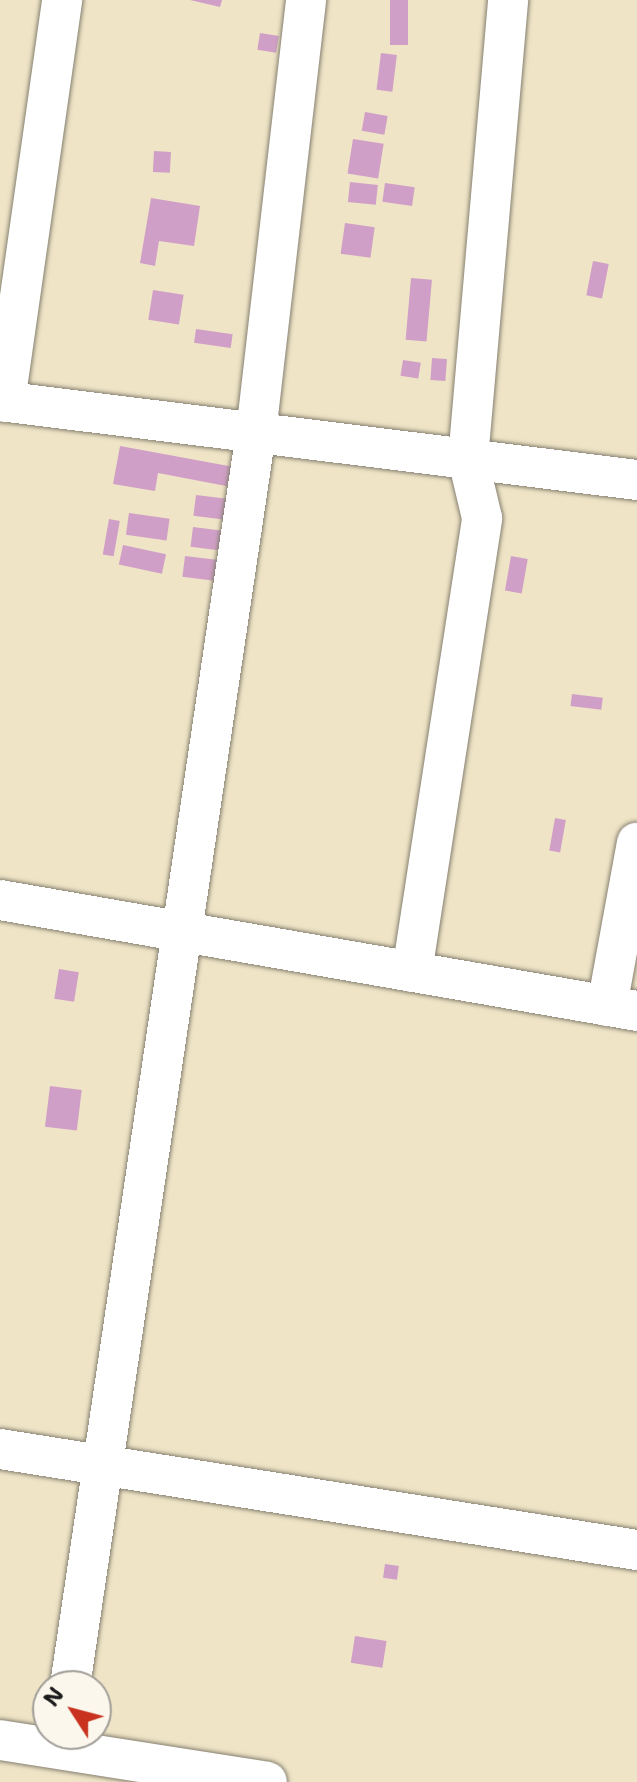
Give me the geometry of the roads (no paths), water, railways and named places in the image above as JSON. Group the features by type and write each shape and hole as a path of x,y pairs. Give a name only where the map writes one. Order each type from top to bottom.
{"street":[{"path":"62,0 2,402 637,480"},
{"path":"72,1670 256,433 306,0"},
{"path":"412,972 482,518 468,459 508,0"},
{"path":"0,900 622,1008 637,843"},
{"path":"0,1449 637,1550"},
{"path":"0,1740 59,1755 267,1782"}]}
